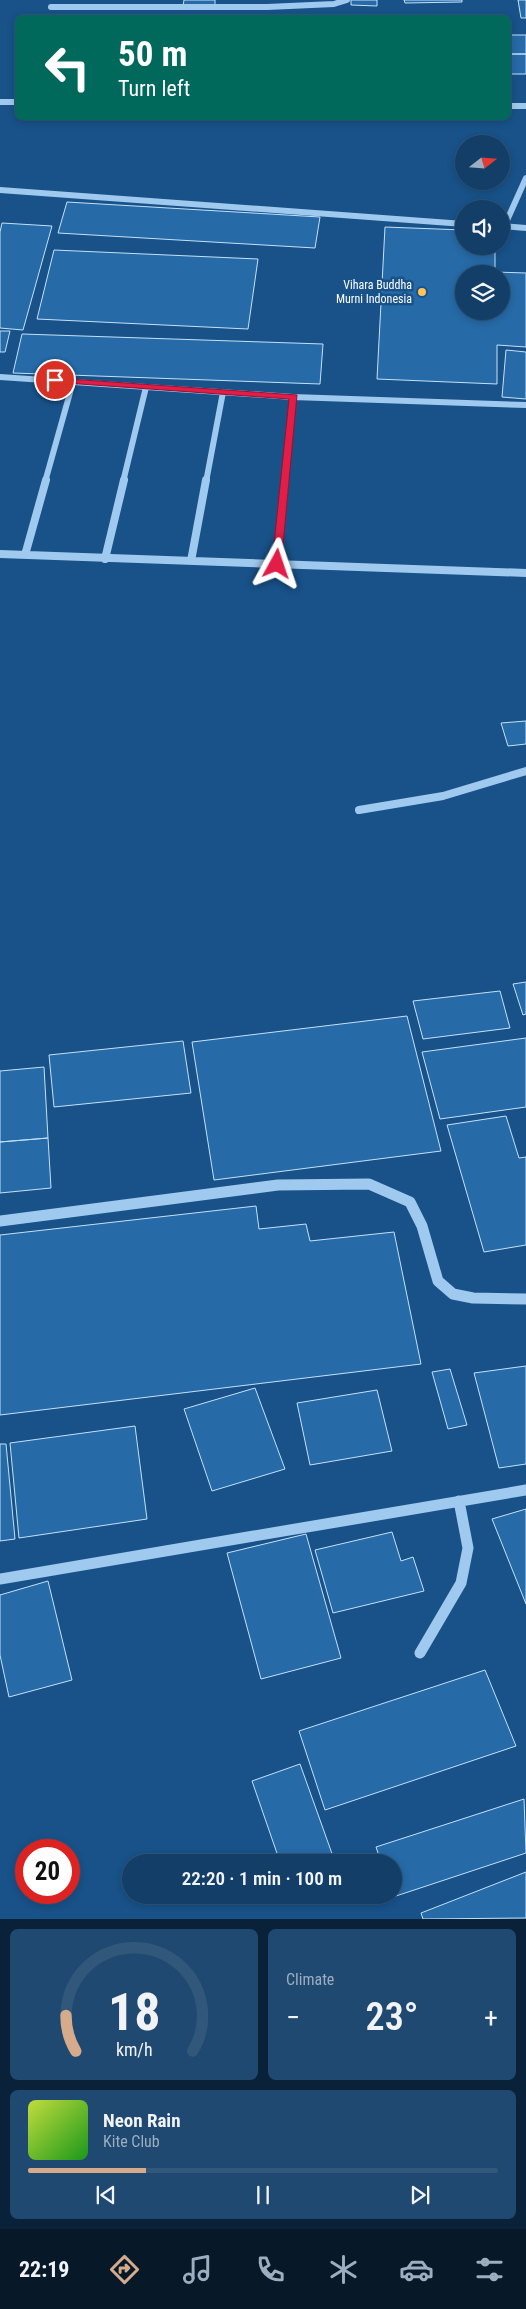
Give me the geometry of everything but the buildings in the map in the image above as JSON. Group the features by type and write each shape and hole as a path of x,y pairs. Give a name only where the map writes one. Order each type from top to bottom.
{"street":[{"path":"51,7 267,7 334,4 347,0"},
{"path":"0,102 15,102"},
{"path":"511,106 526,106"},
{"path":"510,210 526,178"},
{"path":"0,190 455,223"},
{"path":"510,227 526,228"},
{"path":"1,379 294,397 526,405"},
{"path":"25,555 73,382"},
{"path":"105,559 146,387"},
{"path":"191,561 223,392"},
{"path":"277,564 294,397"},
{"path":"0,554 526,573"},
{"path":"359,810 442,796 526,771"},
{"path":"0,1221 278,1185 369,1184 410,1202 422,1226 438,1281 453,1294 473,1298 526,1299"},
{"path":"0,1579 526,1490"},
{"path":"420,1653 461,1583 468,1548 458,1501"}],"place":[{"name":"Vihara Buddha Murni Indonesia","path":"422,292"}],"route":[{"path":"55,380 294,397 277,564"}]}
